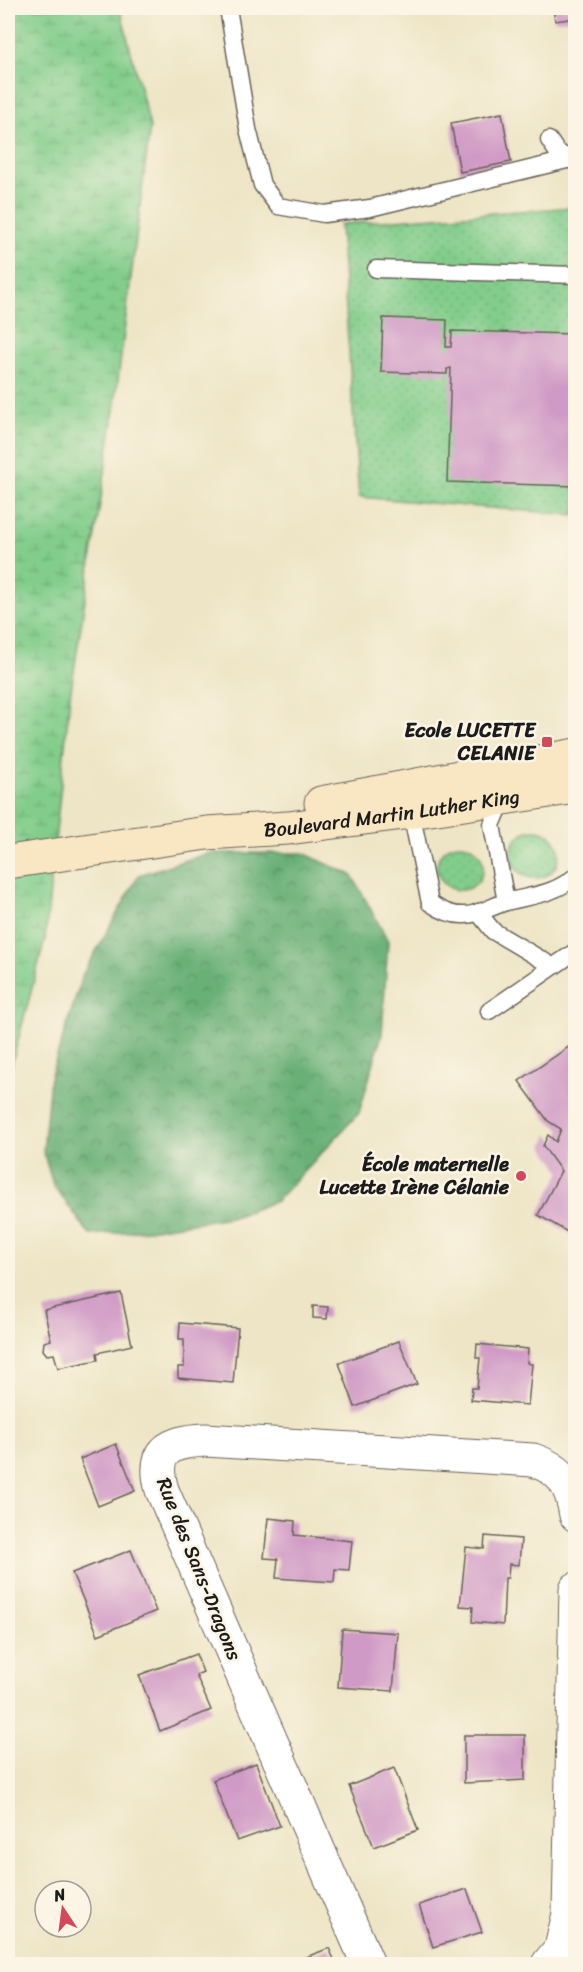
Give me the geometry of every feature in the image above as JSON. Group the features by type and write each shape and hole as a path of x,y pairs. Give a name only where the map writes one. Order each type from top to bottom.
{"main road":[{"name":"Boulevard Martin Luther King","path":"207,833 295,808 576,755"},
{"name":"Boulevard Martin Luther King","path":"8,862 207,833 288,828 411,812 576,787"}],"street":[{"name":"Rue des Sans-Dragons","path":"368,1965 162,1490 158,1464 161,1455 178,1444 205,1440 533,1460 549,1465 563,1479 569,1489 576,1515"},
{"path":"548,1965 561,1948 572,1914 576,1589"}],"lane":[{"path":"228,8 248,129 262,185 278,206 324,214 370,208 571,161"},
{"path":"549,140 571,161"},
{"path":"376,269 576,275"},
{"path":"437,782 421,797 411,812 430,903 440,911 465,915 478,912 506,902 561,888 576,876"},
{"path":"504,797 492,825 506,902"},
{"path":"478,912 493,931 552,966"},
{"path":"489,1011 576,951"}],"green space":[{"path":"8,8 120,8 150,127 112,427 70,696 45,939 8,1078"},
{"path":"575,207 575,515 359,497 340,224"},
{"path":"535,830 552,837 559,854 552,871 535,878 518,871 511,854 518,837"},
{"path":"460,844 476,851 483,867 476,883 460,890 444,883 437,867 444,851"},
{"path":"209,853 303,853 352,875 388,941 382,1034 359,1113 276,1201 236,1216 148,1230 90,1235 53,1185 43,1151 50,1078 83,974 139,875"}],"building":[{"path":"553,8 576,8 576,18 555,21"},
{"path":"502,113 511,162 460,172 451,123"},
{"path":"383,318 447,320 446,347 451,347 452,331 576,334 576,486 447,482 451,368 447,369 447,374 381,372"},
{"path":"576,1042 576,1237 538,1215 561,1171 543,1146 548,1135 556,1142 561,1129 548,1121 519,1081"},
{"path":"121,1293 132,1345 97,1353 98,1360 58,1368 54,1354 47,1355 43,1350 44,1342 51,1340 44,1310"},
{"path":"313,1306 328,1307 327,1319 313,1318"},
{"path":"180,1323 238,1328 233,1383 178,1378 178,1367 184,1367 184,1339 179,1339"},
{"path":"399,1341 417,1384 355,1407 339,1363"},
{"path":"477,1344 528,1349 527,1363 532,1364 528,1405 471,1400 472,1388 477,1388 480,1358 476,1358"},
{"path":"116,1444 135,1491 98,1506 80,1459"},
{"path":"268,1518 295,1521 294,1535 352,1541 349,1570 335,1569 334,1582 276,1578 278,1559 264,1558"},
{"path":"485,1536 521,1539 519,1565 509,1564 508,1578 505,1578 503,1625 472,1622 473,1607 460,1606 466,1547 484,1549"},
{"path":"131,1550 156,1611 98,1635 72,1573"},
{"path":"342,1629 398,1633 393,1691 338,1687"},
{"path":"196,1654 203,1672 196,1675 211,1710 160,1731 139,1675"},
{"path":"464,1735 525,1735 525,1780 464,1783"},
{"path":"256,1763 280,1826 237,1841 213,1780"},
{"path":"394,1768 418,1830 374,1847 349,1786"},
{"path":"467,1889 482,1932 433,1947 419,1905"},
{"path":"329,1948 336,1964 287,1964 322,1951"}],"place":[{"name":"Ecole LUCETTE CELANIE","path":"547,742"},
{"name":"École maternelle Lucette Irène Célanie","path":"521,1176"}]}
